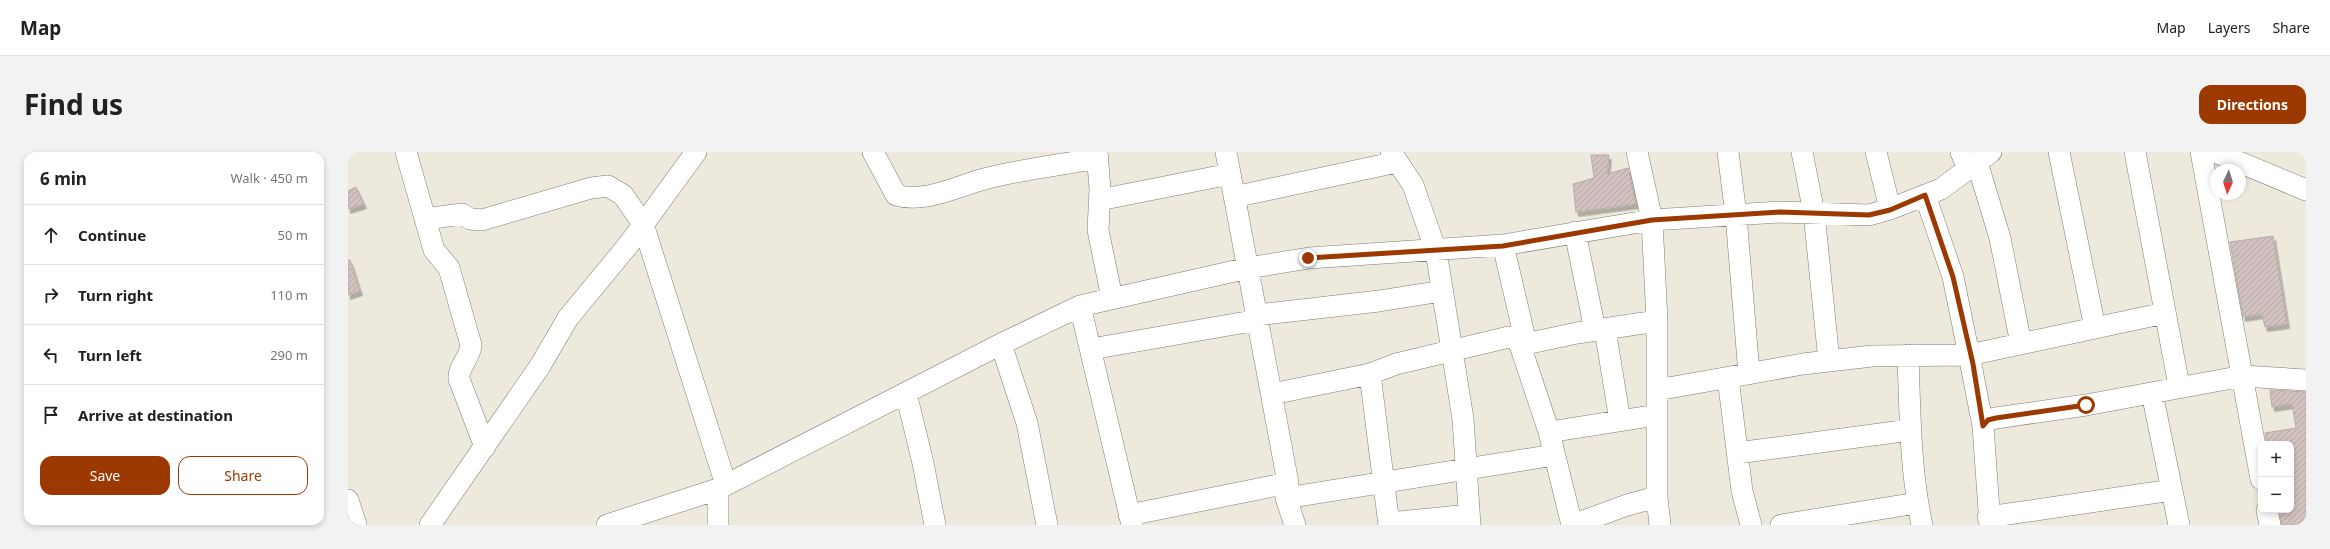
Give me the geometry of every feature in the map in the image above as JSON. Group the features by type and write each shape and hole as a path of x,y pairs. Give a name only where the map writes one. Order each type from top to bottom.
{"street":[{"path":"406,152 434,250 449,268 470,345 470,353 458,372 459,379 485,447"},
{"path":"430,525 540,366 568,318 643,224 696,152"},
{"path":"873,152 896,195 907,198 919,198 1051,159 1097,155 1099,200 1098,230 1112,298"},
{"path":"1226,152 1272,394 1287,490 1295,525"},
{"path":"1637,152 1652,220 1657,321 1657,497 1660,525"},
{"path":"1728,152 1736,215 1749,374"},
{"path":"1802,152 1814,213 1830,361"},
{"path":"1876,152 1890,210"},
{"path":"2058,152 2095,328"},
{"path":"2136,152 2179,386"},
{"path":"2201,152 2261,477"},
{"path":"2215,152 2306,190"},
{"path":"1234,197 1394,157 1413,185 1436,251 1463,419 1468,470 1469,520 1389,524 1370,374"},
{"path":"607,525 722,487 1001,344 1080,306 1248,268 1308,258 1503,246 1575,232 1652,220 1736,215 1814,213 1869,215 1890,210 1941,189 1974,159 2000,238 2021,344"},
{"path":"1099,200 1230,174"},
{"path":"425,219 462,214 470,219 482,220 591,188 608,186 623,195 643,224 722,487 718,525"},
{"path":"1925,195 1953,277 1970,356 1983,426 1989,521 2172,490"},
{"path":"1575,232 1600,329 1620,421"},
{"path":"1503,246 1523,344 1549,432 1572,525 1627,505 1657,497"},
{"path":"1091,349 1257,317 1442,291"},
{"path":"1080,306 1130,520 1287,490 1468,470 1554,455"},
{"path":"1657,390 1830,361 1872,356 1970,356 2165,313"},
{"path":"1272,394 1370,374 1396,364 1508,337 1514,338 1523,344 1600,329 1657,321"},
{"path":"1001,344 1027,423 1047,525"},
{"path":"1908,356 1910,430 1917,503 1922,525"},
{"path":"1983,426 1988,420 1996,418 2152,393 2179,386 2243,376 2306,380"},
{"path":"1728,378 1742,491 1751,525"},
{"path":"906,393 923,463 935,525"},
{"path":"2152,393 2179,525"},
{"path":"1549,432 1657,415"},
{"path":"1737,453 1910,430"},
{"path":"348,500 356,525"},
{"path":"1781,525 1917,503"},
{"path":"2268,513 2270,525"}],"building":[{"path":"1591,155 1609,155 1607,174 1628,168 1636,204 1576,212 1573,184 1594,178"},
{"path":"356,187 364,204 348,209 348,191"},
{"path":"2273,236 2287,324 2265,327 2262,314 2243,317 2230,242"},
{"path":"348,260 350,260 360,291 348,295"},
{"path":"2270,390 2306,392 2306,525 2282,525 2280,513 2294,513 2294,441 2266,441 2265,433 2296,428 2292,404 2272,407"}],"route":[{"path":"1308,258 1503,246 1595,228 1652,220 1780,212 1869,215 1890,210 1925,195 1953,277 1973,364 1983,426 1988,420 1996,418 2086,405"}]}
